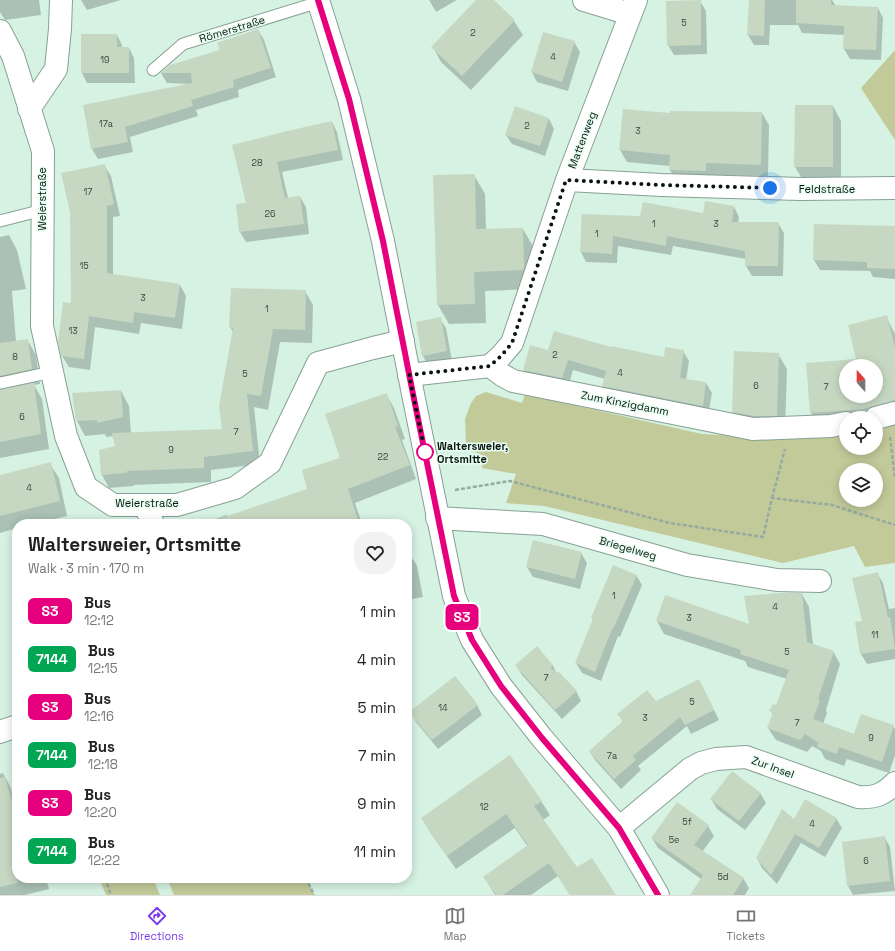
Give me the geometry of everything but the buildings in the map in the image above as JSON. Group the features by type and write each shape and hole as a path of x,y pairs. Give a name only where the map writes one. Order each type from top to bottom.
{"street":[{"path":"29,109 56,69 61,0"},
{"path":"584,0 633,7"},
{"name":"Römerstraße","path":"318,1 349,99 383,241 437,518 454,596 472,640 501,686 542,738 619,828 658,895"},
{"name":"Mattenweg","path":"490,366 512,343 566,180 633,7"},
{"name":"Weierstraße","path":"0,31 13,56 43,150 42,326 66,436 86,487 113,504 149,514 235,488 270,463 318,363 403,341"},
{"name":"Feldstraße","path":"566,180 662,185 801,189 895,188"},
{"path":"409,375 490,366"},
{"name":"Zum Kinzigdamm","path":"490,366 502,375 514,381 754,429 839,424"},
{"name":"Briegelweg","path":"437,518 542,524 687,565 777,580 820,581"},
{"path":"0,732 12,728"},
{"name":"Zur Insel","path":"619,828 690,769 701,763 716,759 746,758 858,798 879,796 895,783"}],"lane":[{"name":"Römerstraße","path":"153,70 183,44 318,1"},
{"path":"0,222 42,210"},
{"path":"0,383 52,372"}],"path":[{"path":"886,416 895,478"},
{"path":"433,494 510,480 670,523 763,537 785,452 786,437 782,428"},
{"path":"772,498 832,505 895,525"},
{"path":"107,883 111,895"},
{"path":"308,883 314,895"}],"green space":[{"path":"895,50 895,140 861,88"},
{"path":"486,392 522,403 525,394 702,434 777,438 839,431 839,455 883,455 883,425 895,422 895,563 865,567 854,546 783,563 544,506 506,503 516,474 482,468 484,456 468,448 466,444 465,419 471,403 476,396"},
{"path":"101,883 155,883 160,895 106,895"},
{"path":"169,883 308,883 314,895 174,895"}],"bus line":[{"name":"S3","path":"318,0 349,99 383,241 437,518 454,596 472,640 501,686 542,738 619,828 658,895"}],"place":[{"name":"Waltersweier, Ortsmitte","path":"425,452"}],"route":[{"path":"425,452 409,375 490,366 512,343 566,180 662,185 770,188"}]}
